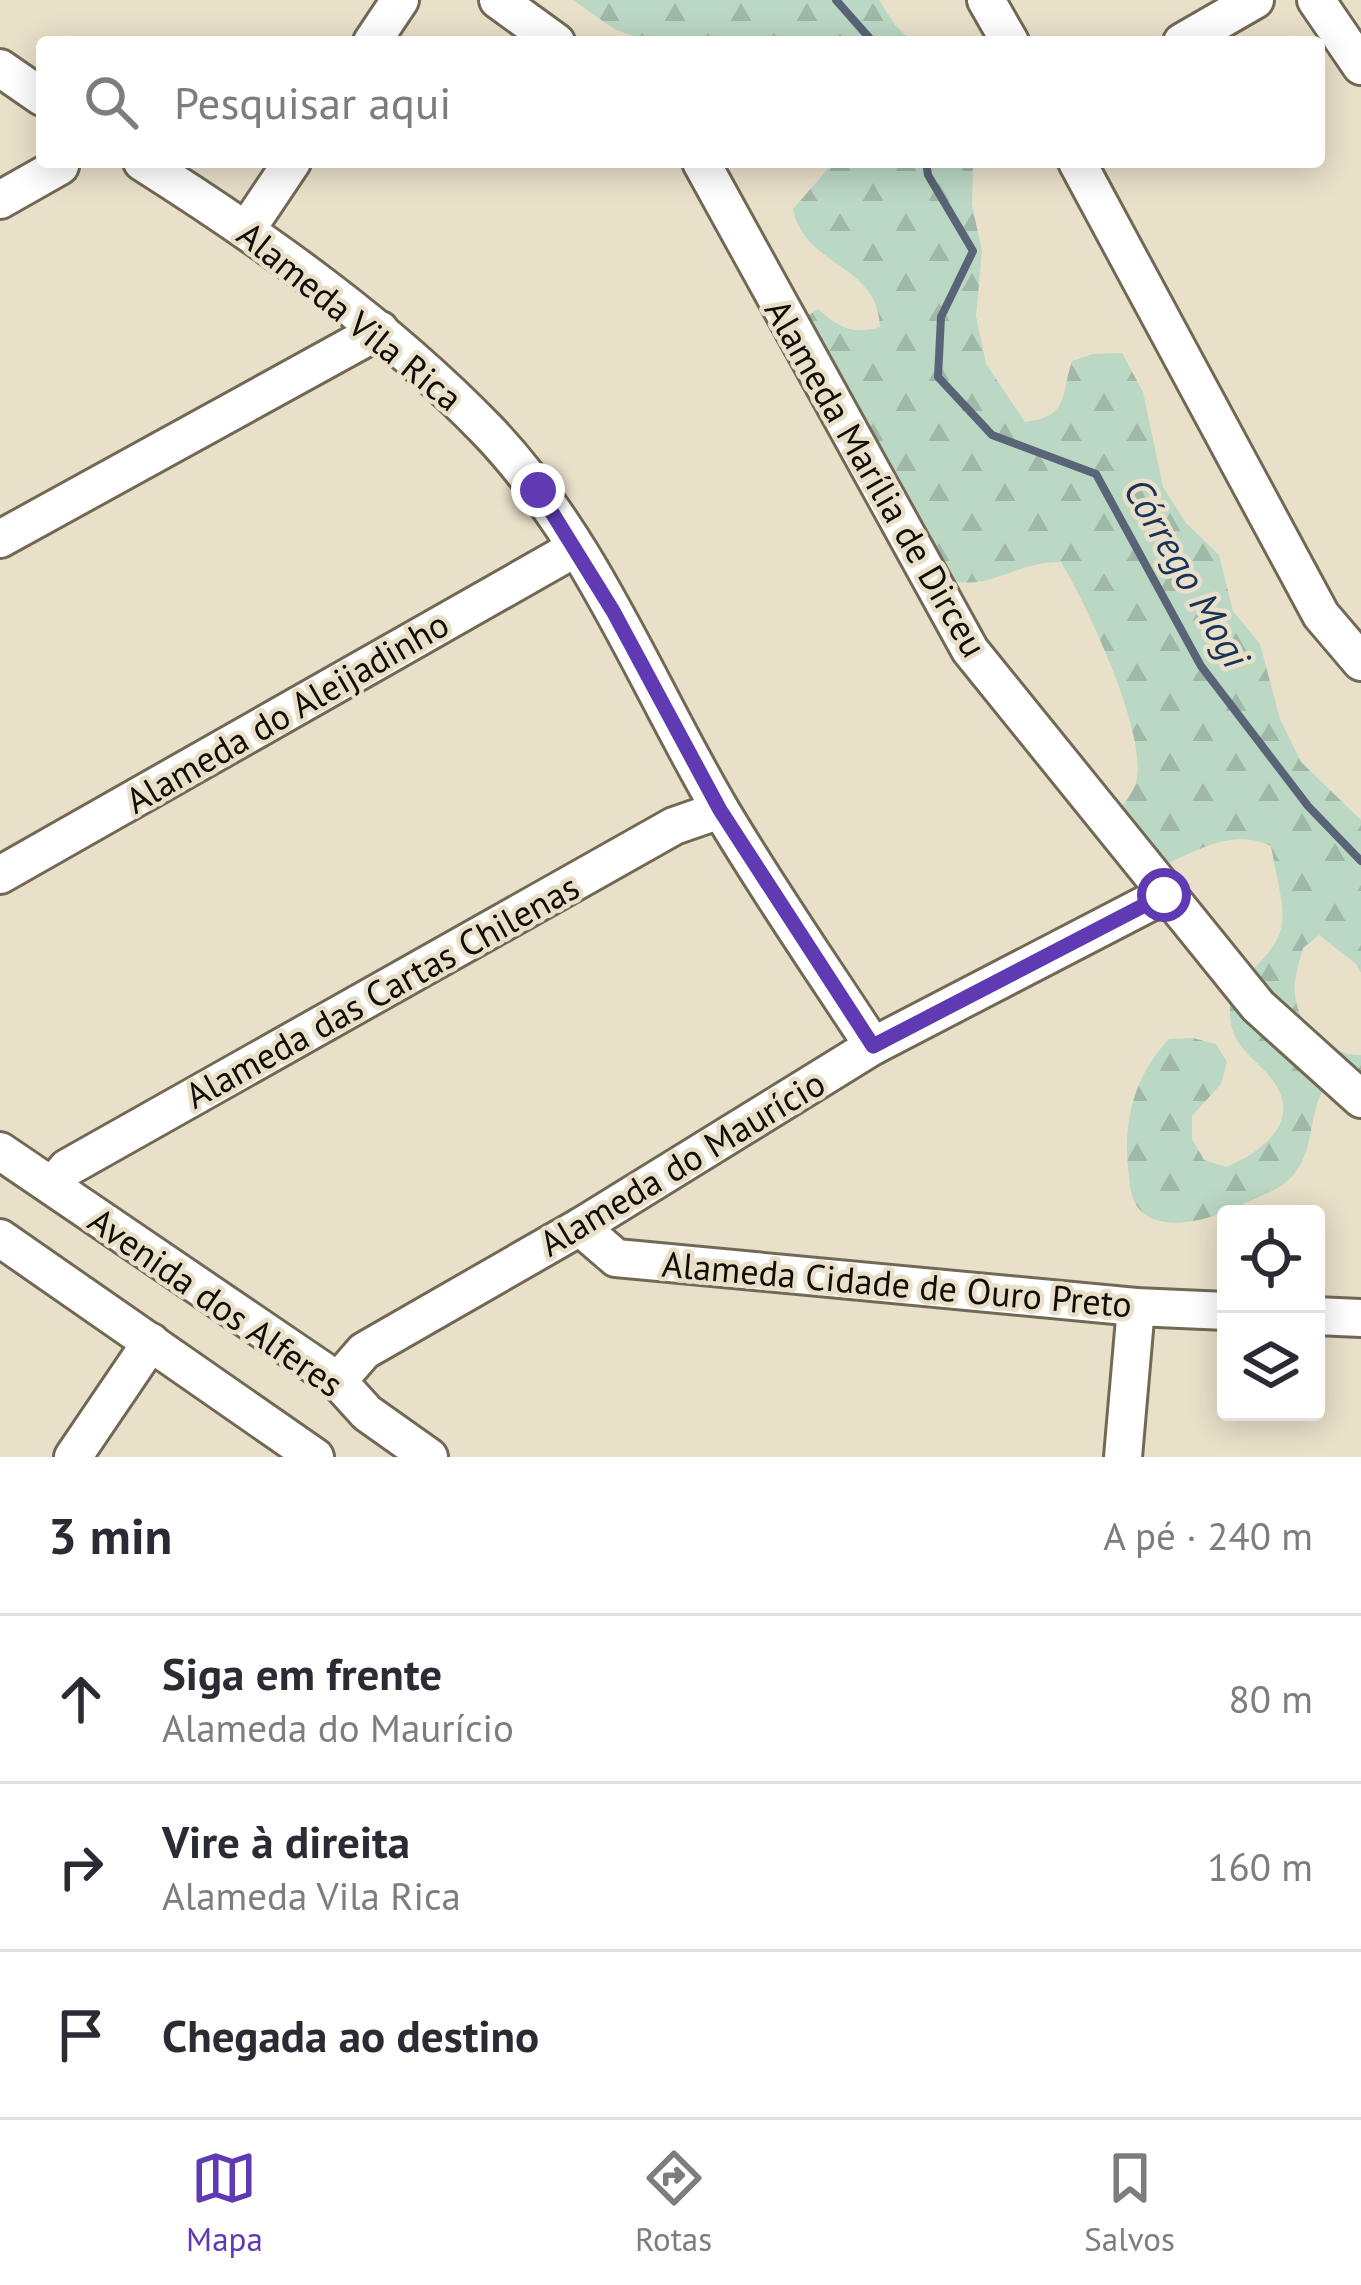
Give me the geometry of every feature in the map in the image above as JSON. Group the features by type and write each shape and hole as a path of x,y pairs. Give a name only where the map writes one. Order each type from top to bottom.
{"street":[{"path":"376,36 400,0"},
{"path":"499,0 548,36"},
{"path":"986,0 1007,36"},
{"path":"1192,36 1255,0"},
{"path":"1316,0 1361,67"},
{"path":"0,68 36,93"},
{"path":"0,200 51,168"},
{"name":"Alameda Vila Rica","path":"151,168 247,229 380,330 488,431 538,490 720,810 873,1046"},
{"path":"247,229 288,168"},
{"name":"Alameda Marília de Dirceu","path":"703,168 970,650 1258,1006 1361,1099"},
{"path":"1080,168 1322,615 1361,662"},
{"path":"0,538 380,330"},
{"name":"Alameda do Aleijadinho","path":"0,875 574,549"},
{"name":"Alameda das Cartas Chilenas","path":"52,1186 67,1168 674,826 720,810"},
{"name":"Alameda do Maurício","path":"338,1381 364,1352 580,1227 873,1046 1164,895"},
{"name":"Avenida dos Alferes","path":"0,1151 338,1381 367,1413 429,1457"},
{"name":"Alameda Cidade de Ouro Preto","path":"580,1227 616,1258 1217,1311"},
{"name":"Avenida dos Alferes","path":"0,1238 316,1457"},
{"path":"1123,1457 1136,1307"},
{"path":"1325,1316 1361,1318"},
{"path":"74,1457 151,1342"}],"green space":[{"path":"573,0 879,0 906,36 633,36 614,29"},
{"path":"829,168 973,168 972,205 982,251 976,316 986,364 1025,422 1056,410 1072,361 1122,353 1143,392 1163,487 1186,523 1219,555 1233,611 1260,644 1280,719 1301,762 1361,820 1361,973 1319,935 1303,948 1295,989 1302,1018 1317,1037 1338,1051 1361,1055 1361,1092 1324,1088 1301,1164 1276,1189 1241,1205 1217,1205 1217,1215 1203,1219 1163,1222 1141,1211 1134,1199 1127,1158 1129,1121 1139,1086 1169,1039 1216,1044 1227,1062 1221,1084 1192,1116 1192,1139 1204,1160 1226,1167 1266,1143 1281,1120 1280,1092 1237,1040 1230,1011 1232,987 1268,953 1282,926 1271,846 1229,840 1162,866 1117,814 1136,782 1133,734 1099,638 1061,562 969,583 936,576 799,322 818,309 847,328 880,327 876,306 855,277 811,243 793,209"}],"waterway":[{"name":"Córrego Mogi","path":"836,0 868,36"},
{"name":"Córrego Mogi","path":"927,168 973,251 941,317 938,377 992,435 1096,474 1201,666 1308,806 1361,861"}],"route":[{"path":"538,490 613,611 720,810 873,1046 1164,895"}]}
